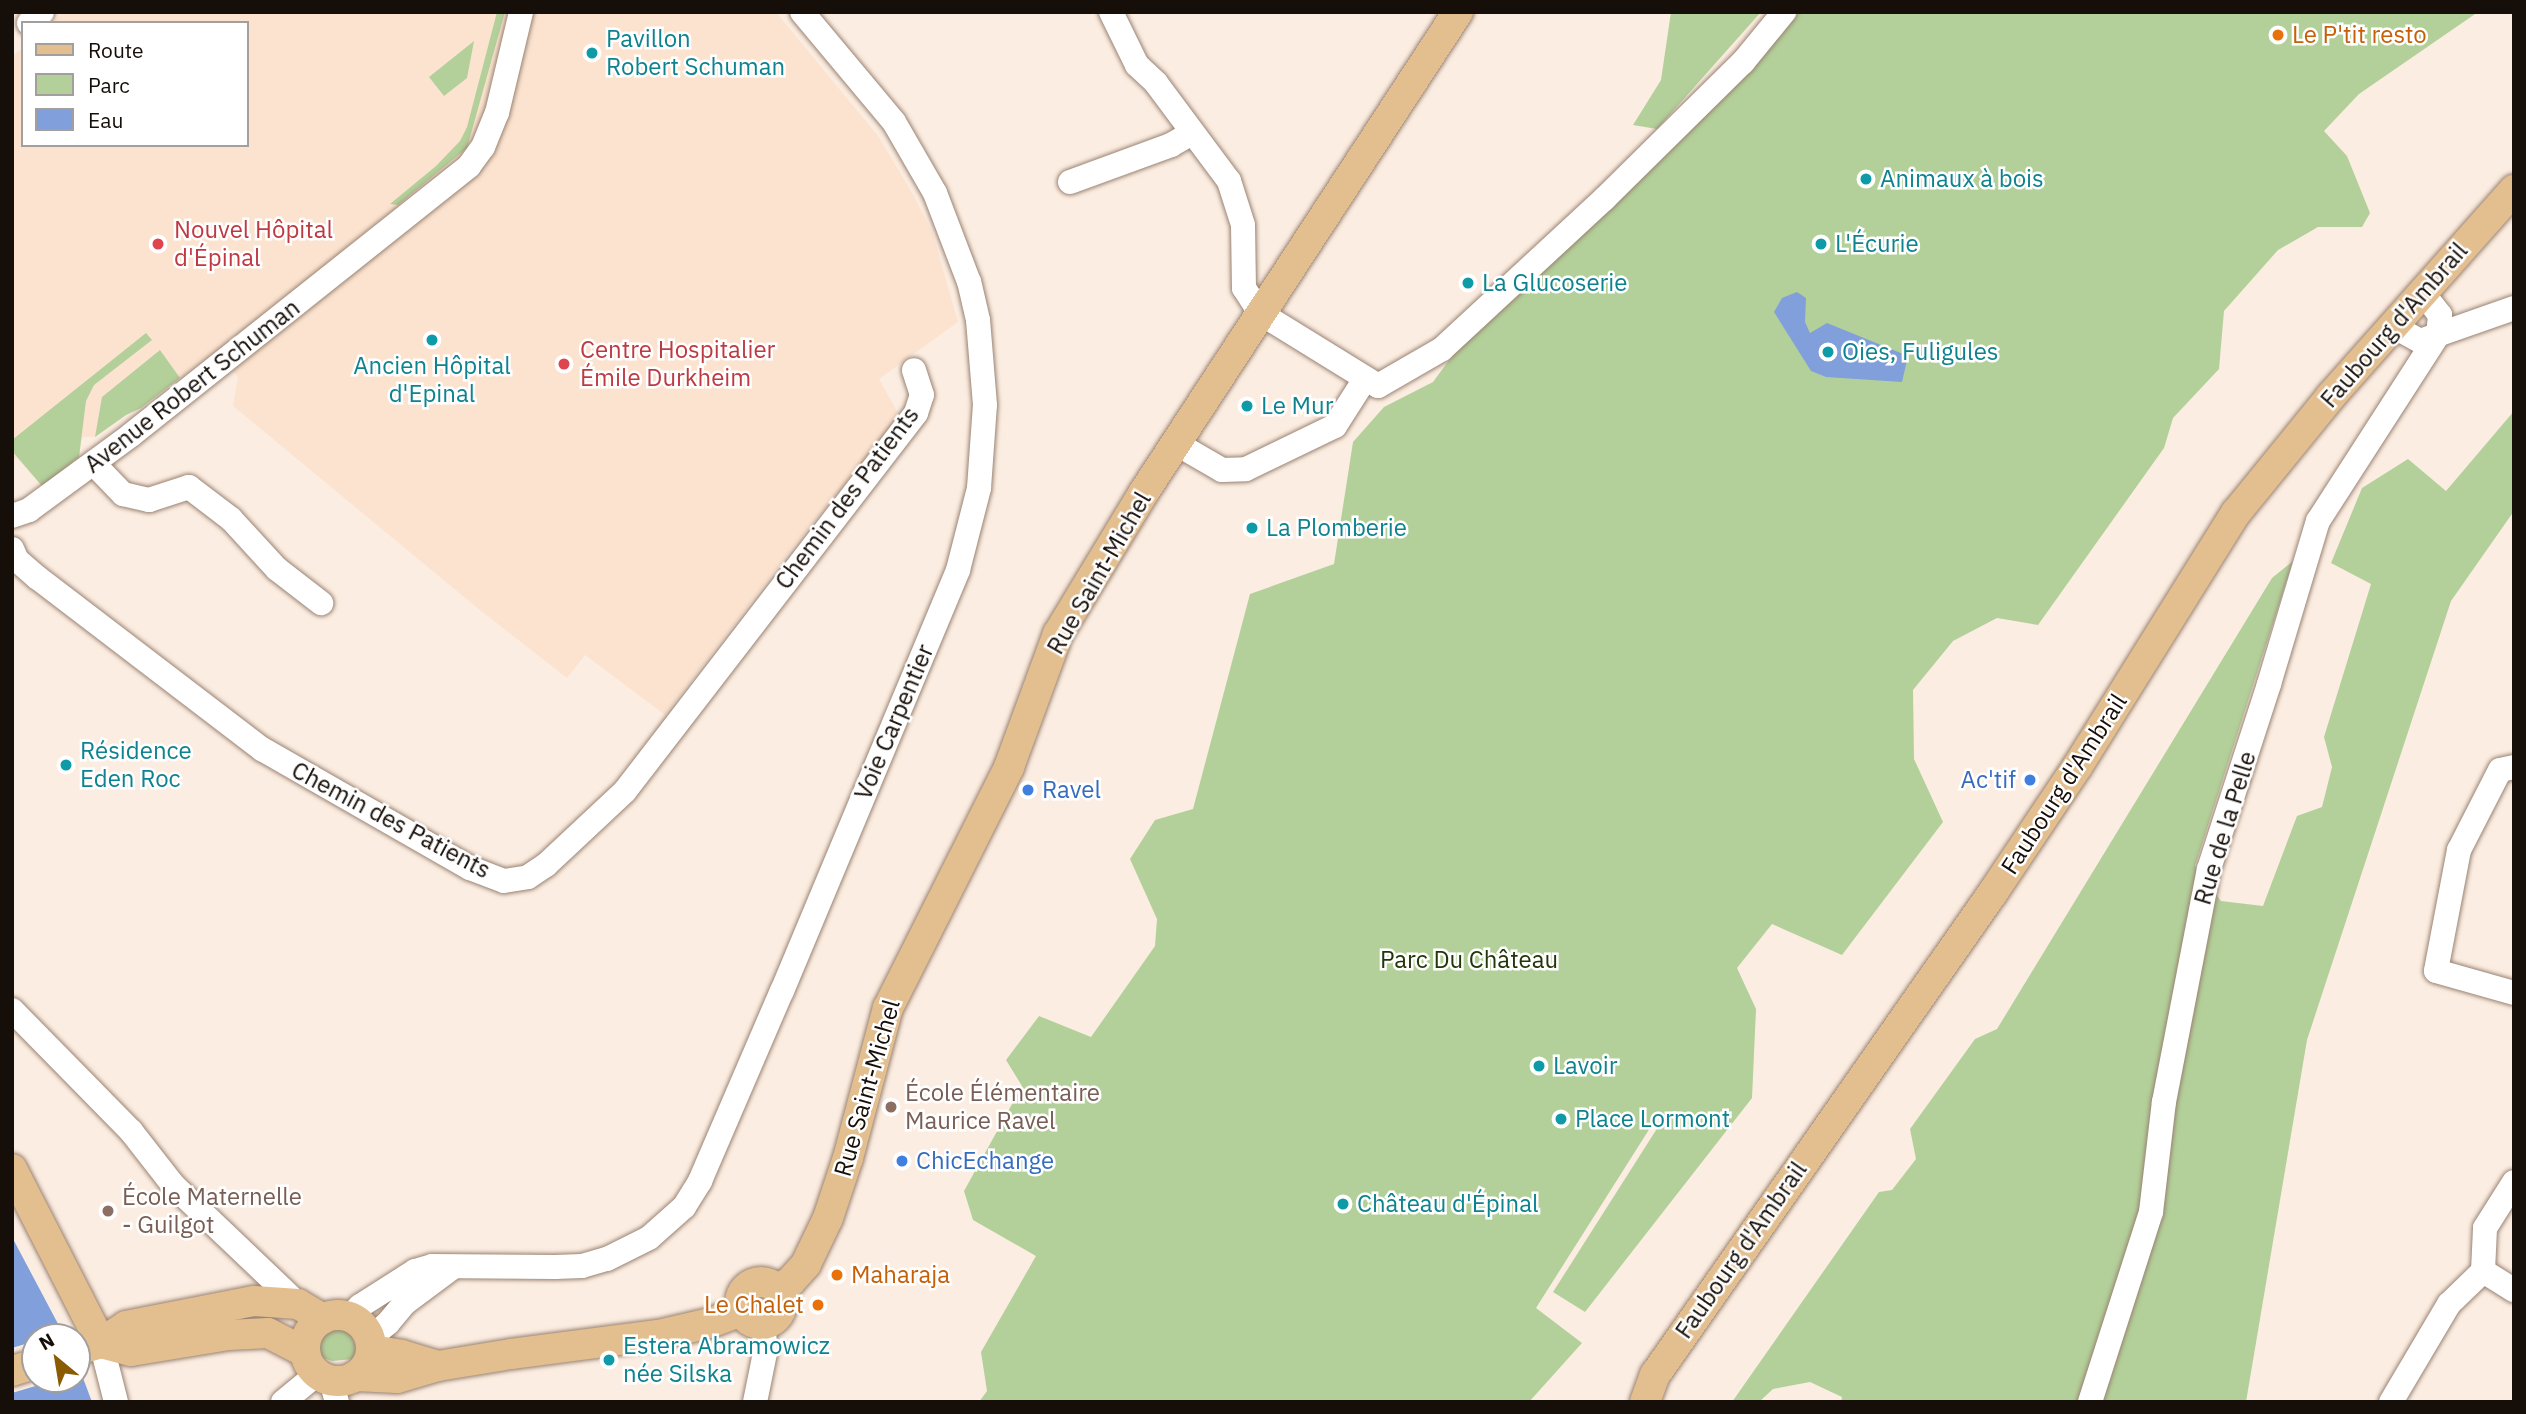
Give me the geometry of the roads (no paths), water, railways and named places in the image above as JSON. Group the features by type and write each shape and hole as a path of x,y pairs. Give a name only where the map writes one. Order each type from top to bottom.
{"main road":[{"name":"Rue Saint-Michel","path":"753,1318 743,1292 749,1285 764,1282 777,1289 790,1282 806,1264 824,1229 848,1158 888,1008 1009,767 1058,634 1260,313 1458,12"},
{"name":"Faubourg d'Ambrail","path":"1645,1402 1655,1375 1994,891 2077,767 2236,513 2393,326 2440,317 2514,190"},
{"path":"12,1168 79,1323"},
{"path":"91,1345 126,1326 254,1301 323,1313 365,1330 370,1344 366,1365 330,1380"},
{"path":"323,1313 309,1332 330,1380"},
{"path":"91,1346 131,1351 229,1335 268,1333 330,1380 397,1378 438,1366 658,1335 710,1323 753,1318"},
{"path":"370,1344 438,1366"}],"street":[{"name":"Avenue Robert Schuman","path":"12,516 29,510 94,464 469,166 483,147 497,113 522,12"},
{"name":"Voie Carpentier","path":"323,1313 360,1306 415,1271 432,1266 582,1266 628,1251 671,1221 700,1181 958,570 979,488 985,405 978,320 969,282 935,193 894,122 802,12"},
{"path":"1111,12 1137,65 1156,83 1229,181 1243,225 1244,288 1260,313 1378,386 1442,349 1604,199 1744,62 1784,12"},
{"path":"1070,182 1171,145 1192,133"},
{"path":"2393,326 2420,341 2440,317 2514,308"},
{"name":"Rue de la Pelle","path":"2090,1402 2151,1212 2164,1102 2209,869 2318,521 2440,317"},
{"name":"Chemin des Patients","path":"12,549 17,560 38,578 262,749 470,868 504,881 528,877 546,865 625,791 916,413 922,395 914,370"},
{"path":"1177,444 1222,470 1246,469 1335,426 1364,379"},
{"path":"94,464 123,494 149,500 188,487 231,519 277,569 321,603"},
{"path":"2514,767 2500,770 2459,850 2436,971 2514,993"},
{"path":"12,1010 131,1131 173,1185 323,1313"},
{"path":"2391,1402 2449,1304 2483,1270 2485,1228 2514,1182"},
{"path":"370,1344 405,1303 452,1268"},
{"path":"2483,1270 2514,1290"},
{"path":"753,1318 765,1353 755,1402"},
{"path":"91,1350 116,1402"},
{"path":"284,1401 330,1380"}],"water":[{"path":"1797,292 1806,298 1805,322 1810,333 1827,323 1908,356 1902,382 1826,377 1811,371 1774,312 1782,298"},
{"path":"12,1237 58,1323 21,1323 21,1393 89,1393 92,1402 12,1402"}],"place":[{"name":"Le P'tit resto","path":"2278,35"},
{"name":"Pavillon Robert Schuman","path":"592,53"},
{"name":"Animaux à bois","path":"1866,179"},
{"name":"Nouvel Hôpital d'Épinal","path":"158,244"},
{"name":"L'Écurie","path":"1821,244"},
{"name":"La Glucoserie","path":"1468,283"},
{"name":"Ancien Hôpital d'Epinal","path":"432,340"},
{"name":"Oies, Fuligules","path":"1828,352"},
{"name":"Centre Hospitalier Émile Durkheim","path":"564,364"},
{"name":"Le Mur","path":"1247,406"},
{"name":"La Plomberie","path":"1252,528"},
{"name":"Résidence Eden Roc","path":"66,765"},
{"name":"Ac'tif","path":"2030,780"},
{"name":"Ravel","path":"1028,790"},
{"name":"Lavoir","path":"1539,1066"},
{"name":"École Élémentaire Maurice Ravel","path":"891,1107"},
{"name":"Place Lormont","path":"1561,1119"},
{"name":"ChicEchange","path":"902,1161"},
{"name":"Château d'Épinal","path":"1343,1204"},
{"name":"École Maternelle - Guilgot","path":"108,1211"},
{"name":"Maharaja","path":"837,1275"},
{"name":"Le Chalet","path":"818,1305"},
{"name":"Estera Abramowicz née Silska","path":"609,1360"}],"park label":[{"name":"Parc Du Château","path":"1469,960"}]}
